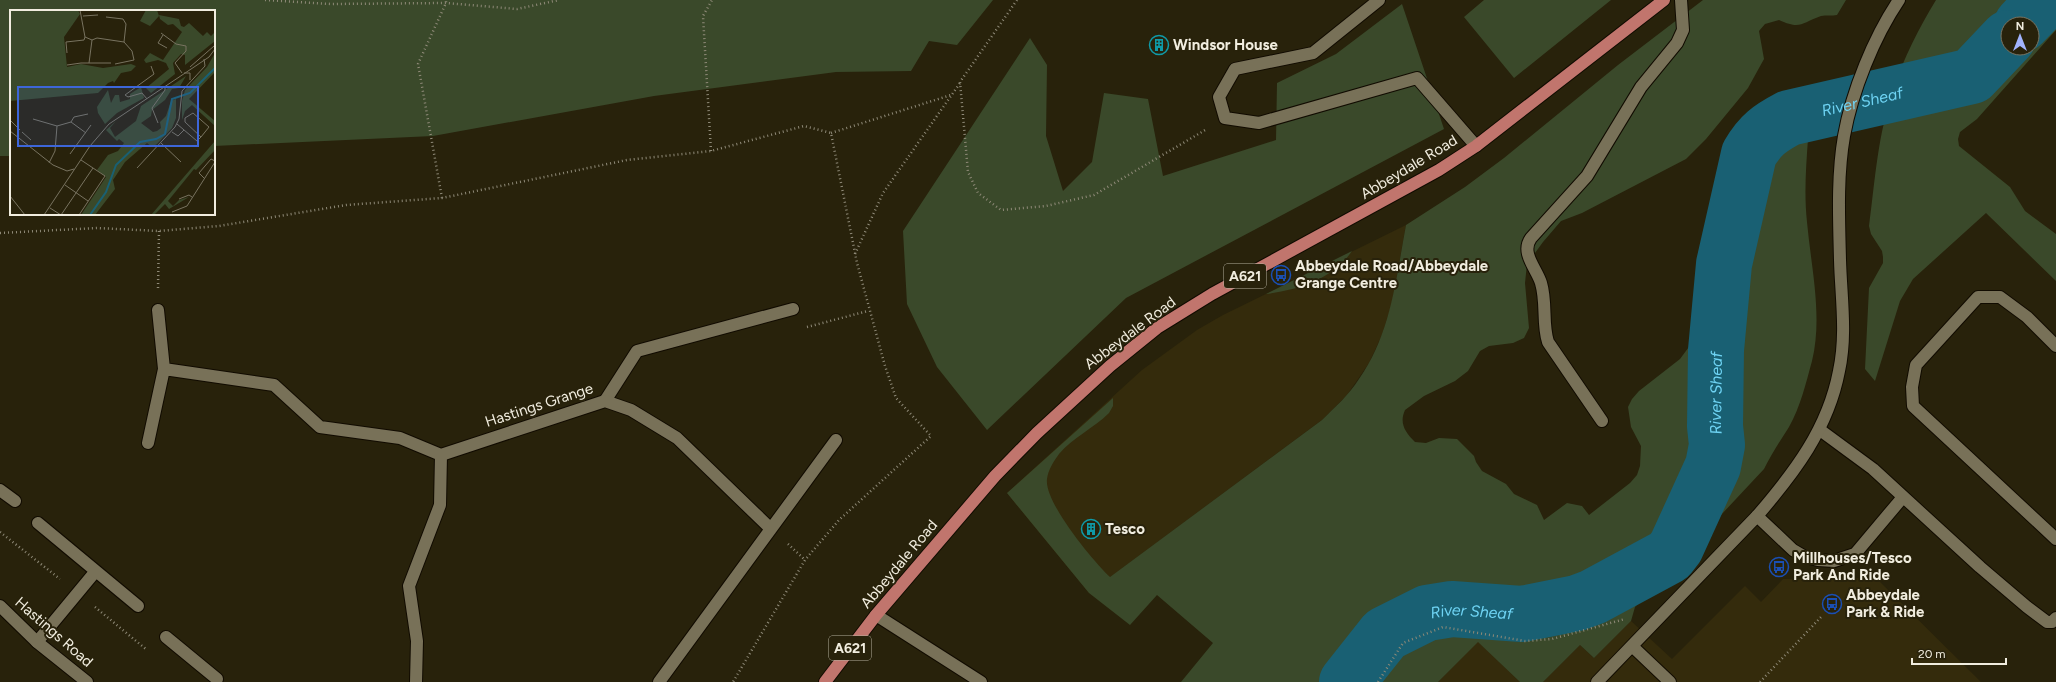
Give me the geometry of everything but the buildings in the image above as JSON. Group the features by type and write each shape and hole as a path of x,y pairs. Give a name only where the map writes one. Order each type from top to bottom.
{"main road":[{"name":"Abbeydale Road","path":"824,682 876,615 995,476 1037,433 1110,366 1157,328 1212,294 1412,186 1476,146 1664,0"}],"street":[{"path":"1379,0 1313,53 1235,69 1219,97 1225,118 1259,123 1417,78 1476,146"},
{"path":"1602,420 1548,342 1544,330 1544,294 1539,277 1529,258 1527,245 1531,238 1588,176 1641,86 1677,43 1683,30 1681,0"},
{"path":"1597,682 1757,516 1800,463 1820,430 1839,372 1844,337 1839,226 1841,159 1844,136 1852,103 1873,46 1899,1"},
{"path":"2056,346 2027,317 2000,297 1978,297 1916,365 1912,387 1913,406 2056,539"},
{"path":"605,401 637,351 793,309"},
{"path":"148,443 164,369 158,310"},
{"path":"164,369 274,386 320,427 400,438 441,454 440,505 409,586 417,641 416,682"},
{"name":"Hastings Grange","path":"441,454 605,401 630,410 678,438 772,529"},
{"path":"1820,430 1873,469 2027,607 2047,622 2052,622 2056,618"},
{"path":"659,682 836,440"},
{"path":"0,490 15,501"},
{"path":"1757,516 1793,550 1806,557 1818,560 1834,561 1855,554 1903,497"},
{"path":"38,523 95,572 138,606"},
{"path":"37,642 95,572"},
{"name":"Hastings Road","path":"0,606 37,642 87,682"},
{"path":"876,615 981,682"},
{"path":"166,637 217,681"},
{"path":"1632,646 1670,682"}],"path":[{"path":"265,0 331,4 446,2 517,8 559,0"},
{"path":"711,151 703,16 712,0"},
{"path":"855,254 883,193 1017,0"},
{"path":"442,198 418,64 446,2"},
{"path":"960,82 968,172 978,193 1001,210 1046,206 1094,195 1225,118"},
{"path":"0,233 97,228 159,231 219,226 346,205 442,198 627,160 711,151 804,126 831,133 951,95"},
{"path":"733,682 805,560 838,520 931,436 896,398 884,366 868,311 855,254 831,133"},
{"path":"158,310 159,231"},
{"path":"1760,682 1822,617"},
{"path":"1378,682 1403,643 1443,627 1525,641 1552,639 1626,619"}],"shaded area":[{"path":"1406,225 1392,304 1382,335 1369,363 1347,395 1322,420 1089,593 1007,493 1142,370 1197,330 1223,315"},
{"path":"1876,578 1981,682 1543,682 1580,645 1594,658 1631,621 1672,659 1745,586 1761,602 1783,579"},
{"path":"1478,641 1520,682 1438,682"}],"green space":[{"path":"0,0 993,0 957,45 929,41 911,71 836,72 654,96 433,136 215,146 215,10 10,10 10,156 0,156"},
{"path":"1484,0 1611,0 1514,78 1464,17"},
{"path":"1703,0 1846,0 1837,15 1821,16 1797,25 1792,25 1779,20 1765,24 1759,31 1764,59 1748,88 1706,139 1686,159 1582,213 1561,221 1527,264 1525,283 1529,328 1524,338 1513,343 1489,346 1480,351 1468,371 1455,381 1424,396 1405,410 1403,415 1403,423 1408,435 1415,442 1426,443 1439,438 1457,439 1474,456 1482,471 1506,484 1514,494 1537,505 1544,520 1567,503 1582,506 1589,515 1630,483 1637,475 1640,466 1641,446 1631,427 1628,407 1632,399 1639,391 1680,359 1697,336 1733,266 1755,165 1766,154 1778,147 1808,139 1806,201 1815,292 1815,344 1812,361 1796,412 1789,427 1764,469 1635,607 1631,621 1594,658 1580,645 1543,682 1520,682 1478,642 1438,682 1181,682 1213,643 1157,595 1130,625 1089,593 1007,493 1113,398 1113,406 1109,413 1070,443 1059,454 1050,469 1047,479 1048,489 1061,516 1082,545 1110,577 1322,420 1342,401 1370,362 1385,324 1391,305 1406,225 1465,187 1504,158 1618,65"},
{"path":"1936,0 2056,0 2056,30 2040,48 2040,16 2000,16 2000,56 2033,56 1977,119 1960,132 1958,139 1959,146 2010,187 2025,211 2056,234 2056,281 1986,213 1913,279 1900,301 1875,381 1865,369 1869,288 1883,263 1883,257 1882,251 1871,234 1869,226 1884,122 1902,65"},
{"path":"1402,4 1444,129 1126,298 987,430 937,367 907,304 903,231 1030,38 1047,65 1046,136 1063,191 1092,162 1104,93 1148,99 1163,176 1276,140 1277,83 1336,54"},
{"path":"1352,251 1335,269 1314,282 1290,290 1266,294"}],"waterway":[{"name":"River Sheaf","path":"2030,16 2045,0"},
{"name":"River Sheaf","path":"1347,682 1385,634 1427,613 1452,609 1522,614 1577,603 1593,597 1669,556 1676,547 1713,466 1717,445 1715,426 1716,350 1724,264 1749,154 1753,147 1766,133 1776,125 1789,118 1972,76 2000,46"}],"place":[{"name":"Windsor House","path":"1159,45"},
{"name":"Abbeydale Road/Abbeydale Grange Centre","path":"1281,275"},
{"name":"Tesco","path":"1091,529"},
{"name":"Millhouses/Tesco Park And Ride","path":"1779,567"},
{"name":"Abbeydale Park & Ride","path":"1832,604"}]}
